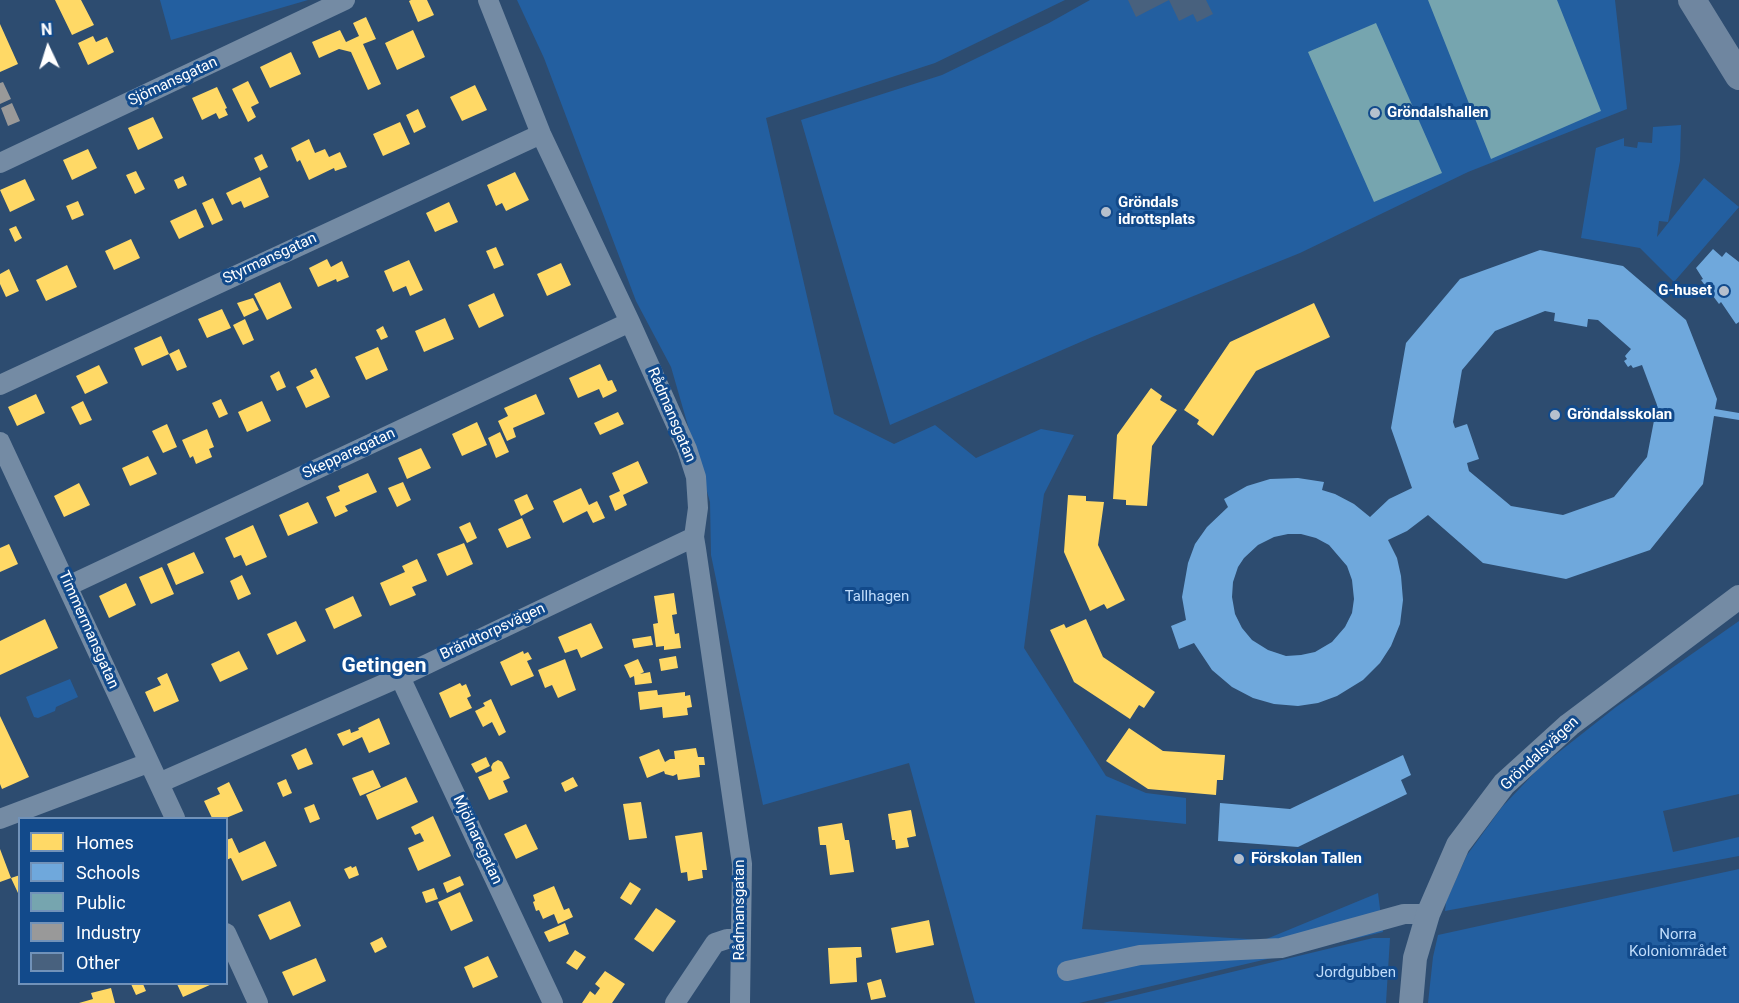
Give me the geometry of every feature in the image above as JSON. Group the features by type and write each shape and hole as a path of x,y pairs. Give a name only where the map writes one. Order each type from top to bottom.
{"main road":[{"path":"1693,0 1739,61"},
{"path":"1693,0 1739,76"}],"street":[{"name":"Sjömansgatan","path":"0,163 345,0"},
{"name":"Rådmansgatan","path":"488,0 541,134 630,322 687,449 693,468 698,508 694,537 742,864 740,1003"},
{"name":"Styrmansgatan","path":"0,385 541,134"},
{"name":"Skepparegatan","path":"69,586 630,322"},
{"name":"Timmermansgatan","path":"0,442 69,586 174,817"},
{"name":"Brändtorpsvägen","path":"159,783 400,676 694,537"},
{"name":"Gröndalsvägen","path":"1411,1003 1415,958 1428,915 1458,845 1504,784 1569,725 1739,597"},
{"name":"Mjölnaregatan","path":"400,676 554,1003"},
{"path":"0,819 148,763"},
{"path":"1066,971 1140,955 1281,948 1404,914 1428,915"},
{"path":"228,938 254,1002"},
{"path":"675,1003 715,943 727,939 741,939"}],"green space":[{"path":"160,0 308,0 171,40"},
{"name":"Tallhagen","path":"517,0 1065,0 935,63 766,118 834,414 894,444 935,425 976,458 1041,429 1074,435 1044,494 1024,648 1106,776 1146,793 1186,798 1186,824 1096,815 1082,929 1264,940 1378,893 1383,932 1079,1003 975,1003 909,763 763,805 711,555 710,502 671,367 636,301 544,58"},
{"name":"Gröndals idrottsplats","path":"1090,0 1615,0 1627,109 1468,172 1300,253 1092,337 890,425 801,120 942,75 1049,23"},
{"path":"1681,125 1680,161 1668,222 1659,221 1657,237 1704,178 1739,207 1674,282 1640,248 1581,238 1596,148 1624,138 1624,146 1637,148 1638,142 1652,143 1653,127"},
{"path":"1739,621 1739,794 1663,811 1673,852 1739,837 1739,856 1445,911 1446,902 1467,855 1502,807 1540,767 1616,707"},
{"path":"70,679 78,697 56,707 55,711 38,718 34,717 26,697"},
{"name":"Norra Koloniområdet","path":"1739,869 1739,1003 1428,1003 1438,935"},
{"name":"Jordgubben","path":"1373,938 1390,938 1386,1003 1103,1003"}],"building: Homes":[{"path":"55,0 81,0 94,25 72,35"},
{"path":"427,0 434,15 418,22 409,1"},
{"path":"366,17 376,39 363,44 381,84 368,90 351,52 339,49 319,58 312,42 340,30 346,42 359,36 353,23"},
{"path":"0,24 18,64 0,72"},
{"path":"413,30 425,57 397,70 385,43"},
{"path":"93,36 96,42 107,37 114,52 88,65 78,43"},
{"path":"291,52 301,74 270,88 260,67"},
{"path":"248,81 259,103 251,107 256,117 248,122 232,89"},
{"path":"475,85 487,110 462,121 450,97"},
{"path":"217,87 228,115 219,119 216,113 202,120 192,98"},
{"path":"418,109 426,127 414,133 406,115"},
{"path":"153,117 163,138 138,150 128,128"},
{"path":"400,122 410,144 383,156 373,134"},
{"path":"309,139 315,153 325,149 329,157 340,152 347,167 335,171 334,168 309,180 300,160 297,162 291,148"},
{"path":"88,149 97,168 72,180 63,160"},
{"path":"262,154 268,167 260,171 254,158"},
{"path":"136,171 145,189 135,194 126,175"},
{"path":"515,172 529,200 506,211 502,203 496,206 487,185"},
{"path":"183,176 187,185 178,189 174,180"},
{"path":"260,177 269,197 244,208 241,201 232,205 226,193"},
{"path":"25,179 35,200 10,212 0,190"},
{"path":"213,198 223,220 212,225 202,203"},
{"path":"78,201 84,215 72,220 66,206"},
{"path":"449,202 458,222 435,232 426,213"},
{"path":"196,209 204,227 179,239 170,221"},
{"path":"16,226 22,238 15,242 9,229"},
{"path":"131,239 140,258 114,270 105,251"},
{"path":"496,247 504,265 494,269 486,251"},
{"path":"327,259 331,267 342,261 349,277 337,282 336,279 318,287 309,268"},
{"path":"409,260 423,290 410,296 406,286 393,292 384,271"},
{"path":"561,263 571,285 547,296 537,274"},
{"path":"67,265 77,287 46,301 36,280"},
{"path":"9,269 19,291 6,297 0,284 0,274"},
{"path":"280,282 292,308 267,320 254,294"},
{"path":"494,293 504,316 479,328 468,305"},
{"path":"253,298 259,310 244,317 237,303"},
{"path":"1314,303 1330,337 1256,371 1213,436 1197,424 1199,420 1184,410 1230,342"},
{"path":"222,309 231,328 207,338 198,319"},
{"path":"445,318 454,339 424,352 415,331"},
{"path":"245,319 254,340 243,345 233,325"},
{"path":"383,326 388,337 381,340 376,330"},
{"path":"161,336 169,354 142,366 134,348"},
{"path":"378,347 388,370 366,380 355,357"},
{"path":"179,349 187,367 177,371 169,354"},
{"path":"600,364 608,381 612,380 617,391 603,398 599,389 578,398 569,378"},
{"path":"99,365 108,383 85,394 76,376"},
{"path":"316,368 330,397 306,408 296,387 314,378 310,371"},
{"path":"279,371 286,387 277,391 270,376"},
{"path":"1151,388 1162,396 1160,400 1177,410 1152,446 1147,506 1126,505 1126,500 1113,499 1117,435"},
{"path":"36,394 45,413 17,426 8,407"},
{"path":"536,394 545,414 513,428 516,437 507,441 498,421 508,416 504,408"},
{"path":"221,399 228,414 219,418 212,403"},
{"path":"83,401 92,420 80,425 71,407"},
{"path":"262,401 271,421 247,432 238,412"},
{"path":"618,412 624,424 600,435 594,423"},
{"path":"477,422 487,445 462,456 452,434"},
{"path":"167,424 177,447 163,453 152,431"},
{"path":"207,429 214,447 209,449 212,457 196,464 193,456 190,458 182,440"},
{"path":"500,432 509,452 496,458 488,438"},
{"path":"421,448 431,468 407,479 398,458"},
{"path":"148,456 157,474 130,486 122,468"},
{"path":"638,461 648,483 623,495 627,505 615,511 609,496 620,491 612,473"},
{"path":"368,473 377,492 345,506 348,511 335,517 326,497 340,491 338,486"},
{"path":"403,482 411,500 397,507 388,488"},
{"path":"79,483 90,505 64,517 54,496"},
{"path":"581,488 589,505 597,501 605,518 593,523 587,511 563,523 553,501"},
{"path":"527,494 534,509 521,516 514,500"},
{"path":"1068,495 1086,496 1086,501 1104,502 1098,545 1125,600 1107,609 1104,604 1090,611 1064,552"},
{"path":"308,502 318,523 288,536 279,515"},
{"path":"522,518 531,538 507,548 498,529"},
{"path":"470,522 477,538 467,543 459,527"},
{"path":"253,525 267,557 246,566 241,555 234,558 225,538"},
{"path":"464,543 473,564 447,576 437,554"},
{"path":"9,544 18,564 0,572 0,548"},
{"path":"194,552 204,573 176,585 167,564"},
{"path":"417,559 427,581 412,587 416,595 390,606 380,583 405,572 402,566"},
{"path":"162,567 174,594 151,604 139,577"},
{"path":"242,575 251,594 238,600 230,581"},
{"path":"126,583 136,605 109,618 99,596"},
{"path":"674,593 677,614 672,615 675,634 679,633 681,648 664,650 664,646 656,647 653,624 658,623 654,596"},
{"path":"353,596 362,616 334,629 325,609"},
{"path":"45,619 58,648 0,675 0,641"},
{"path":"1086,619 1103,657 1155,692 1144,708 1139,705 1130,719 1074,682 1050,630 1064,624 1066,628"},
{"path":"296,621 306,641 277,655 267,634"},
{"path":"591,623 603,648 581,658 577,649 565,653 558,637"},
{"path":"651,636 653,645 634,648 632,639"},
{"path":"239,651 248,669 220,682 211,664"},
{"path":"523,651 524,654 528,652 532,659 527,661 534,676 511,686 500,662"},
{"path":"676,656 678,668 661,671 659,659"},
{"path":"565,659 576,690 558,698 552,685 545,688 538,670"},
{"path":"638,659 644,672 640,674 650,672 652,683 635,685 634,676 630,678 624,665"},
{"path":"167,673 179,701 154,712 145,692 161,685 157,678"},
{"path":"460,683 462,686 466,684 471,696 467,698 472,708 450,718 439,693"},
{"path":"657,690 658,695 685,692 685,696 690,695 692,707 687,708 688,715 663,718 662,707 640,710 638,692"},
{"path":"491,699 506,732 499,736 492,722 483,727 475,711 485,706 483,703"},
{"path":"0,716 29,777 2,789 0,784"},
{"path":"379,718 390,744 369,753 362,737 343,746 337,734 350,729 351,733 359,730 358,728"},
{"path":"1129,728 1163,751 1225,755 1223,780 1217,780 1216,795 1148,789 1106,761"},
{"path":"306,748 313,764 298,770 291,755"},
{"path":"696,748 698,757 704,757 705,765 699,765 700,777 678,780 677,774 673,776 665,774 664,771 647,778 639,757 659,749 665,762 675,759 674,751"},
{"path":"486,757 490,766 476,773 471,764"},
{"path":"498,760 502,762 510,778 503,781 508,792 489,800 478,777 492,771 493,763"},
{"path":"373,770 381,787 360,796 352,778"},
{"path":"406,777 418,802 377,820 366,795"},
{"path":"573,777 578,786 565,792 561,783"},
{"path":"286,779 292,793 283,797 277,783"},
{"path":"229,782 243,811 228,817 212,817 204,801 220,794 217,788"},
{"path":"641,802 647,838 629,840 623,804"},
{"path":"314,804 320,819 310,823 304,808"},
{"path":"911,810 916,836 907,838 909,847 896,849 895,840 892,840 888,814"},
{"path":"433,816 451,856 418,871 408,848 424,841 420,833 415,835 411,827"},
{"path":"842,823 845,840 849,840 854,872 830,875 826,845 820,845 818,827"},
{"path":"526,824 538,849 516,859 504,834"},
{"path":"702,832 707,870 702,870 703,878 688,881 687,872 681,873 675,836"},
{"path":"232,838 239,853 265,841 277,866 242,881 231,858 228,859 228,839"},
{"path":"0,849 11,878 0,882"},
{"path":"351,866 352,868 356,866 359,875 349,879 344,869"},
{"path":"18,876 18,893 11,878"},
{"path":"460,876 464,885 447,893 443,883"},
{"path":"630,882 641,889 631,905 620,898"},
{"path":"554,886 564,910 569,908 573,917 558,924 554,914 543,919 539,910 536,911 533,902 535,901 533,895"},
{"path":"434,888 438,899 426,903 422,892"},
{"path":"460,892 473,921 451,931 438,902"},
{"path":"290,901 301,926 270,940 258,915"},
{"path":"656,908 676,921 653,952 634,939"},
{"path":"929,920 934,945 896,953 891,928"},
{"path":"565,923 569,934 549,942 544,932"},
{"path":"382,937 387,947 375,953 370,943"},
{"path":"861,947 862,957 856,958 857,982 830,984 828,948"},
{"path":"575,950 586,957 577,970 566,963"},
{"path":"488,956 498,977 473,988 464,967"},
{"path":"316,958 326,981 293,996 282,972"},
{"path":"605,971 625,984 612,1003 582,1003 590,991 595,995 600,988 595,984"},
{"path":"881,979 886,997 871,1000 867,983"},
{"path":"131,985 143,985 146,991 136,995"},
{"path":"177,985 210,985 183,997"},
{"path":"111,988 115,1003 79,1003 93,999 91,993"}],"building: Schools":[{"name":"G-huset","path":"1713,249 1722,257 1726,252 1739,262 1739,322 1736,324 1721,302 1719,304 1701,280 1703,279 1696,268"},
{"path":"1540,250 1623,266 1686,320 1717,399 1715,409 1739,413 1739,420 1714,416 1703,484 1650,550 1566,579 1483,563 1428,515 1407,531 1388,540 1397,558 1401,576 1403,600 1400,624 1391,646 1380,663 1363,680 1337,696 1318,703 1298,706 1274,704 1253,698 1232,687 1212,670 1194,643 1179,649 1171,626 1186,620 1182,597 1188,563 1195,544 1207,527 1228,507 1224,499 1247,486 1270,479 1298,478 1324,482 1322,490 1354,504 1370,517 1389,499 1412,488 1391,428 1406,343 1460,279","holes":["1545,311 1555,313 1554,321 1587,327 1588,319 1598,320 1631,349 1624,361 1628,367 1642,365 1657,405 1647,457 1614,497 1563,515 1511,506 1469,471 1467,463 1479,459 1467,424 1455,428 1453,422 1462,370 1495,331","1301,534 1316,538 1329,545 1347,566 1352,580 1354,599 1352,613 1345,627 1332,642 1315,652 1286,656 1268,650 1252,640 1242,628 1235,614 1232,597 1233,582 1244,558 1258,545 1274,537"]},
{"path":"1403,755 1411,775 1401,780 1407,794 1298,847 1218,841 1220,803 1290,809"}],"building: Public":[{"path":"1428,0 1557,0 1601,111 1491,159"},
{"name":"Gröndalshallen","path":"1376,23 1442,173 1374,202 1308,52"}],"building: Industry":[{"path":"3,82 11,99 0,104 0,83"},
{"path":"12,103 20,121 8,126 1,108"}],"building: Other":[{"path":"1128,0 1169,0 1136,17"},
{"path":"1169,0 1206,0 1213,14 1197,22 1193,14 1179,21"}],"place":[{"name":"Gröndalshallen","path":"1375,113"},
{"name":"Gröndals idrottsplats","path":"1106,212"},
{"name":"G-huset","path":"1724,291"},
{"name":"Gröndalsskolan","path":"1555,415"},
{"name":"Förskolan Tallen","path":"1239,859"}],"district":[{"name":"Getingen","path":"384,667"}]}
